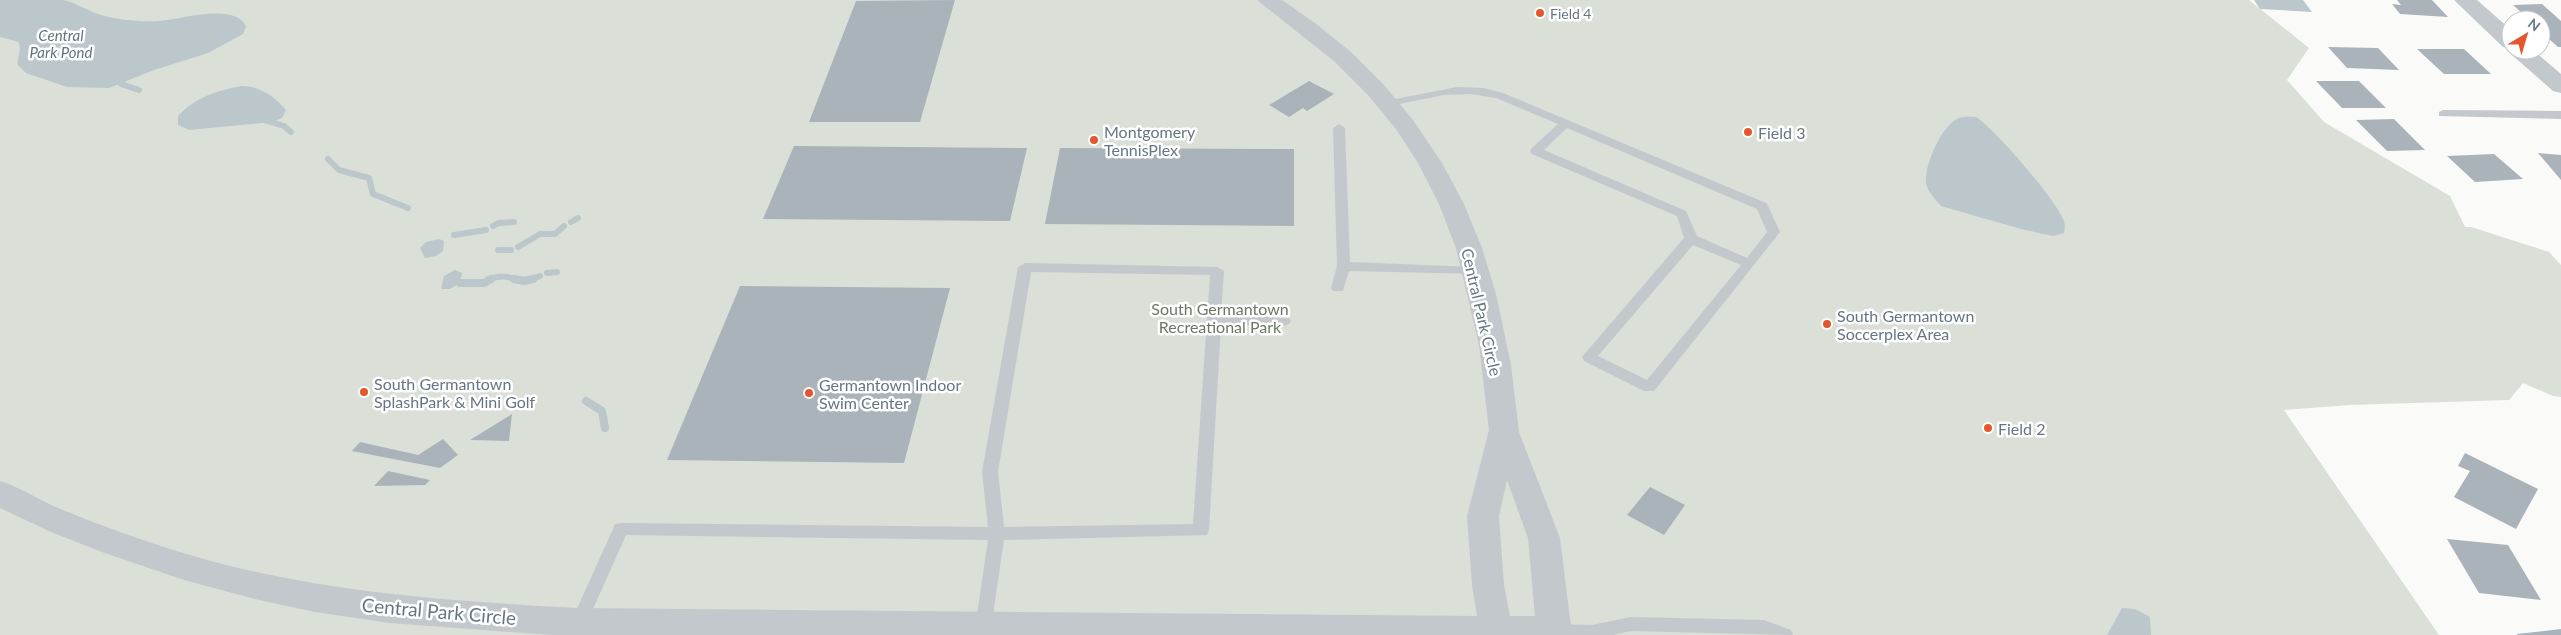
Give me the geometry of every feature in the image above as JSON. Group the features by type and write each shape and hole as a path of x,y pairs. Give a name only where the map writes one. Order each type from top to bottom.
{"street":[{"name":"Central Park Circle","path":"0,493 96,537 183,567 278,591 367,606 451,616 579,622 983,630 1554,633 1549,605 1544,538 1526,484 1504,431 1498,376 1475,271 1466,240 1444,187 1421,147 1389,103 1343,54 1299,20 1268,0"},
{"path":"2465,0 2501,33"},
{"path":"2531,60 2561,86"},
{"name":"Central Park Circle","path":"1497,632 1488,585 1483,516 1504,431"}],"lane":[{"path":"1389,103 1449,89 1481,90 1500,95 1762,206 1774,232 1649,388 1589,358 1690,239"},
{"path":"2443,114 2561,115"},
{"path":"1566,123 1536,151 1682,214 1690,239 1749,264"},
{"path":"1338,288 1344,266 1339,128"},
{"path":"1344,266 1475,271"},
{"path":"579,622 621,529 997,534 1201,530 1217,271 1025,267 990,472 997,534 983,630"},
{"path":"1214,320 1284,321"},
{"path":"1554,633 1592,632 1631,624 1764,627 1785,635"}],"green space":[{"name":"South Germantown Recreational Park","path":"0,0 2249,0 2309,48 2287,80 2324,122 2450,196 2465,227 2471,227 2549,252 2561,265 2561,397 2553,396 2523,383 2509,400 2350,405 2284,410 2439,635 0,635"}],"water":[{"name":"Central Park Pond","path":"0,0 62,0 105,16 136,21 159,21 206,14 230,15 240,19 246,26 243,34 208,53 154,70 109,88 67,87 26,73 17,64 20,50 19,42 0,37"},
{"path":"2254,0 2303,0 2312,12 2260,9"},
{"path":"241,86 260,90 277,100 286,110 282,118 271,122 189,130 178,125 178,116 199,99 223,90"},
{"path":"1976,117 1997,136 2038,182 2059,211 2064,221 2064,233 2053,236 2021,229 1941,206 1932,195 1926,183 1926,176 1931,157 1940,138 1951,123 1957,119"},
{"path":"439,239 444,241 443,251 436,256 425,258 420,248 426,242"},
{"path":"455,270 462,273 460,283 450,289 441,289 444,276"},
{"path":"2122,608 2135,609 2150,617 2151,635 2107,635"}],"building":[{"path":"955,0 920,122 809,122 856,1"},
{"path":"2397,0 2432,0 2448,17 2400,14 2392,4 2401,5"},
{"path":"2542,4 2549,10 2519,10 2513,5"},
{"path":"2551,12 2561,21 2561,47 2558,47 2551,41"},
{"path":"2328,47 2378,48 2399,70 2347,68"},
{"path":"2417,49 2464,49 2491,74 2444,74"},
{"path":"1309,81 1334,94 1307,111 1303,108 1289,117 1269,105"},
{"path":"2316,81 2359,81 2386,108 2342,108"},
{"path":"2394,119 2425,150 2387,151 2356,120"},
{"path":"794,146 1027,148 1010,221 763,219"},
{"path":"1060,148 1294,149 1294,226 1045,224"},
{"path":"2538,153 2561,155 2561,180"},
{"path":"2494,154 2523,179 2475,182 2447,156"},
{"name":"Germantown Indoor Swim Center","path":"740,286 950,288 904,463 667,460"},
{"path":"512,414 509,441 470,440"},
{"path":"443,439 458,455 440,468 352,451 360,442 418,455"},
{"path":"2465,453 2538,489 2516,529 2454,497 2470,471 2458,466"},
{"path":"388,471 430,480 425,485 374,486"},
{"path":"1650,487 1685,505 1664,535 1627,515"},
{"path":"2447,539 2508,545 2541,600 2479,593"},
{"path":"2561,629 2561,635 2517,635 2517,634"}],"waterway":[{"path":"121,84 139,90"},
{"path":"261,119 284,126 291,132"},
{"path":"328,159 339,170 369,178 373,194 408,208"},
{"path":"571,222 578,218"},
{"path":"493,226 499,223 514,222"},
{"path":"518,247 540,234 555,234 564,226"},
{"path":"454,235 486,230"},
{"path":"498,250 511,250"},
{"path":"547,273 557,272"},
{"path":"530,280 540,276"},
{"path":"490,280 503,277 517,280"},
{"path":"514,279 524,281 530,280"},
{"path":"460,283 484,283 490,280"},
{"path":"586,401 602,411 605,428"}],"place":[{"name":"Field 4","path":"1540,13"},
{"name":"Field 3","path":"1748,132"},
{"name":"Montgomery TennisPlex","path":"1094,140"},
{"name":"South Germantown Soccerplex Area","path":"1827,324"},
{"name":"South Germantown SplashPark & Mini Golf","path":"364,392"},
{"name":"Germantown Indoor Swim Center","path":"809,393"},
{"name":"Field 2","path":"1988,428"}]}
